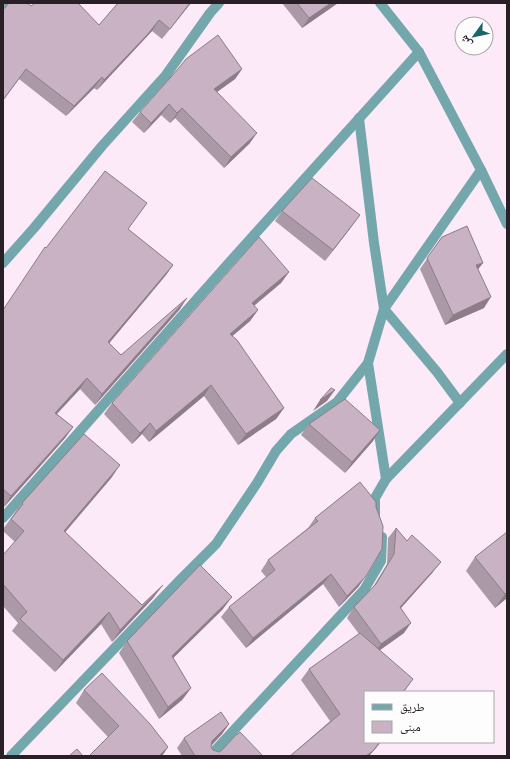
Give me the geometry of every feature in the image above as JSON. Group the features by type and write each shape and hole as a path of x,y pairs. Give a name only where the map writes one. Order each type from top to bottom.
{"street":[{"path":"3,7 6,3"},
{"path":"3,263 102,146 166,75 210,13 219,3"},
{"path":"380,3 419,52 481,170 507,224"},
{"path":"3,518 222,270 419,52"},
{"path":"359,118 374,243 384,309 437,372 460,403"},
{"path":"11,756 216,544 257,483 276,451 291,434 337,402 368,363 384,309 481,170"},
{"path":"210,756 364,590 381,562 382,536 375,515 375,498 386,479 507,354"},
{"path":"368,363 386,479"}],"building":[{"path":"9,3 27,3 31,6 35,3 78,3 99,25 118,3 190,3 170,29 159,20 147,35 104,80 102,77 74,106 26,69 3,100 3,10"},
{"path":"297,3 331,3 309,18"},
{"path":"218,35 242,69 214,89 257,133 231,157 182,108 177,113 169,104 151,123 140,112 186,59"},
{"path":"105,171 147,203 128,229 173,265 108,342 121,355 187,298 102,394 87,378 55,413 73,427 11,496 3,489 3,310 45,247 46,248"},
{"path":"312,178 360,215 333,250 282,211"},
{"path":"467,226 483,263 476,265 491,297 453,315 427,258 442,237"},
{"path":"259,237 289,272 252,303 258,310 230,334 237,340 284,408 246,434 211,385 156,431 150,423 140,433 112,403"},
{"path":"331,388 335,390 320,400"},
{"path":"345,399 380,430 352,462 309,424"},
{"path":"84,434 120,465 64,531 142,605 163,585 120,630 109,612 63,660 20,619 27,612 3,584 3,555 24,531 11,519 23,504 22,503"},
{"path":"360,482 376,502 376,507 383,526 382,549 366,576 347,596 331,574 253,638 229,607 275,570 268,560 318,521 315,518"},
{"path":"396,528 407,541 412,535 441,562 400,607 411,623 381,644 354,607 376,584 394,554"},
{"path":"507,532 507,592 505,594 475,557"},
{"path":"200,565 232,597 172,656 191,688 168,707 127,641"},
{"path":"360,633 413,679 404,691 364,691 364,743 379,743 373,751 366,756 290,756 340,714 309,669"},
{"path":"102,673 150,724 168,747 159,756 89,756 119,726 84,690"},
{"path":"221,712 229,724 212,741 211,747 213,750 219,752 222,750 240,732 263,756 195,756 184,738"},
{"path":"77,749 83,756 69,756"}]}
